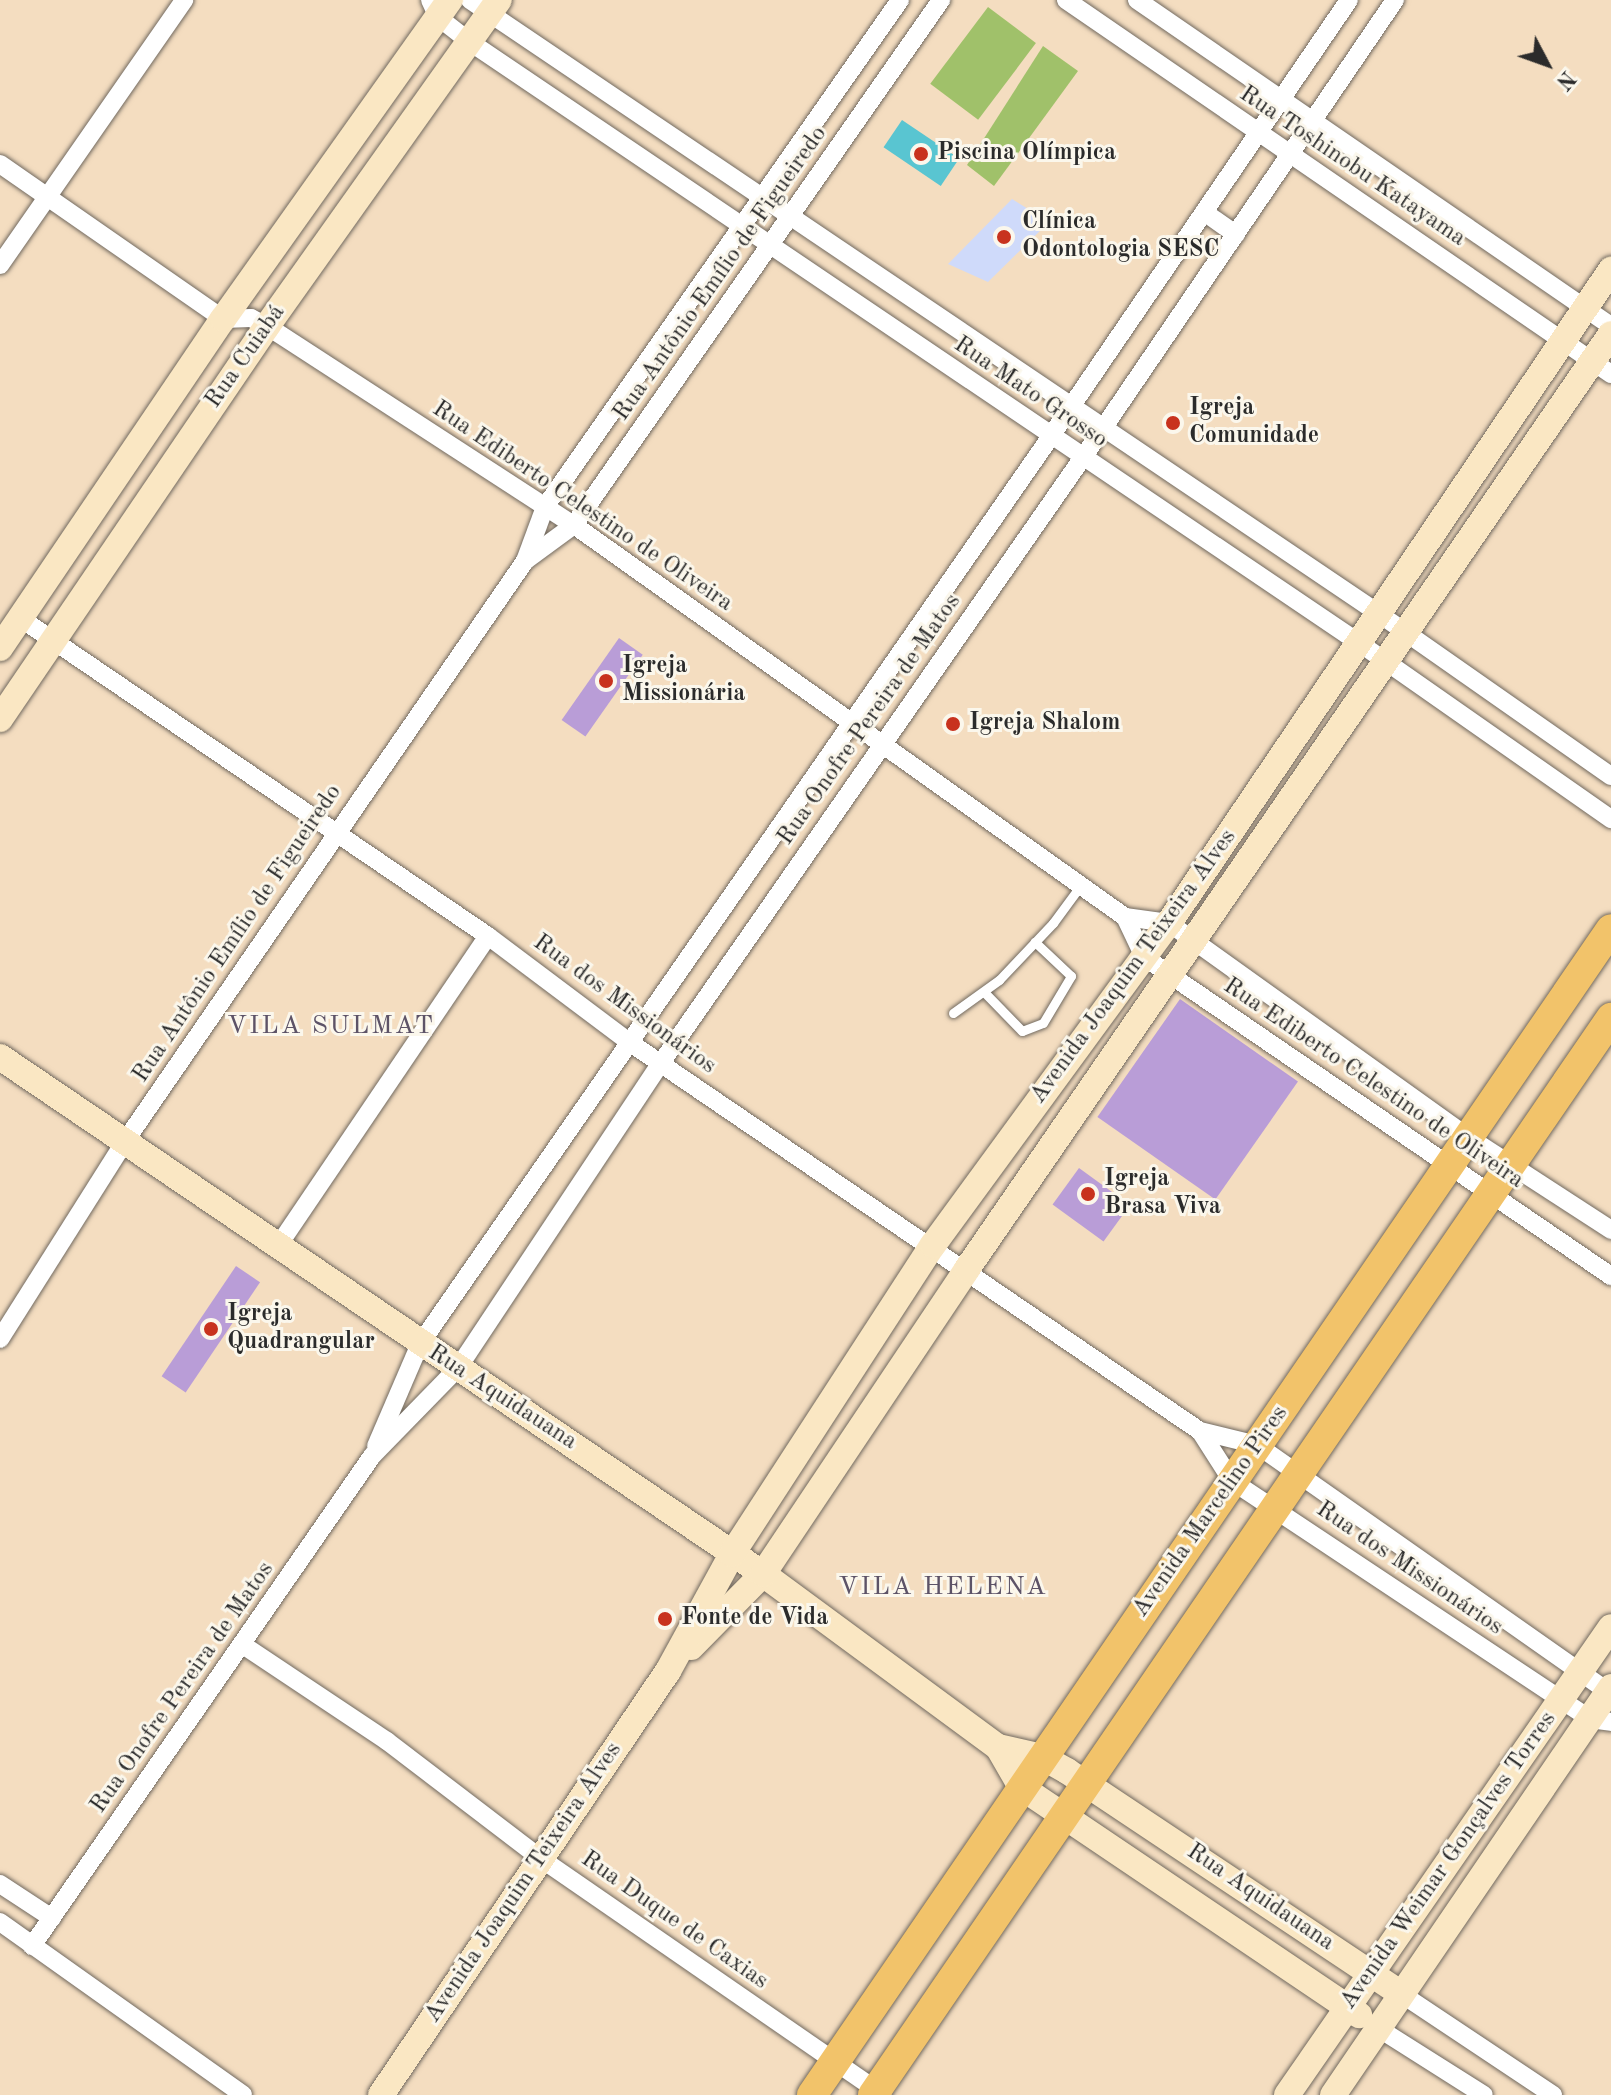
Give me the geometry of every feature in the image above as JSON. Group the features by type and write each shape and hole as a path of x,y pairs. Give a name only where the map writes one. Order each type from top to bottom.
{"main road":[{"name":"Rua Cuiabá","path":"0,719 267,326 470,42 486,5"},
{"name":"Rua Cuiabá","path":"0,648 439,6"},
{"name":"Avenida Joaquim Teixeira Alves","path":"381,2095 668,1671 732,1554 933,1245 1169,923 1611,270"},
{"name":"Avenida Joaquim Teixeira Alves","path":"668,1671 763,1574 967,1269 1407,633 1602,368 1611,334"},
{"name":"Avenida Marcelino Pires","path":"812,2095 1611,929"},
{"name":"Avenida Marcelino Pires","path":"877,2093 1274,1507 1611,1018"},
{"name":"Rua Aquidauana","path":"0,1057 763,1574 998,1747 1042,1757 1086,1783 1400,1993"},
{"name":"Avenida Weimar Gonçalves Torres","path":"1287,2095 1611,1627"},
{"name":"Avenida Weimar Gonçalves Torres","path":"1333,2095 1400,1993 1600,1721 1610,1690"},
{"name":"Rua Aquidauana","path":"998,1747 1021,1787 1378,2028"},
{"path":"1206,1911 1229,1878"}],"street":[{"path":"0,265 184,0"},
{"name":"Rua Antônio Emílio de Figueiredo","path":"0,1339 126,1140 525,561 545,507 900,0"},
{"name":"Rua Antônio Emílio de Figueiredo","path":"525,561 574,525 791,220 941,0"},
{"name":"Rua Toshinobu Katayama","path":"1066,0 1602,368"},
{"name":"Rua Toshinobu Katayama","path":"1137,0 1611,326"},
{"name":"Rua Onofre Pereira de Matos","path":"372,1456 420,1344 1051,436 1349,0"},
{"name":"Rua Onofre Pereira de Matos","path":"32,1946 372,1456 458,1368 661,1063 1104,427 1395,0"},
{"name":"Rua Mato Grosso","path":"486,5 791,220 1104,427 1611,776"},
{"name":"Rua Mato Grosso","path":"439,6 470,42 1358,642 1611,819"},
{"name":"Rua Ediberto Celestino de Oliveira","path":"0,164 223,319 251,318 267,326 574,525 1125,917 1169,923 1468,1137 1611,1230"},
{"path":"1204,212 1236,234"},
{"name":"Rua dos Missionários","path":"20,618 335,835 488,936 629,1042 933,1245 1200,1431 1257,1445 1296,1475 1610,1690"},
{"name":"Rua Ediberto Celestino de Oliveira","path":"1125,917 1144,957 1611,1276"},
{"path":"278,1246 488,936"},
{"name":"Rua dos Missionários","path":"1200,1431 1232,1481 1561,1700 1600,1721"},
{"name":"Rua Duque de Caxias","path":"243,1645 387,1741 540,1858 877,2093"},
{"path":"0,1884 52,1918"},
{"path":"0,1922 243,2095"},
{"name":"Rua Aquidauana","path":"1400,1993 1553,2095"},
{"name":"Rua Aquidauana","path":"1378,2028 1484,2095"}],"lane":[{"path":"953,1013 985,993 1035,942 1081,885"},
{"path":"985,993 1022,1031 1043,1023 1071,976 1035,942"}],"shaded area":[{"name":"Clínica Odontologia SESC","path":"1012,199 1049,222 988,282 948,264"}],"green space":[{"path":"988,7 1036,43 978,120 930,84"},
{"path":"1043,46 1078,71 994,186 967,165"}],"water":[{"name":"Piscina Olímpica","path":"902,120 959,159 941,186 884,147"}],"building":[{"name":"Igreja Missionária","path":"619,638 643,655 585,737 562,720"},
{"path":"1180,999 1298,1082 1215,1200 1097,1117"},
{"name":"Igreja Brasa Viva","path":"1079,1168 1130,1205 1104,1241 1053,1204"},
{"name":"Igreja Quadrangular","path":"236,1266 260,1282 186,1392 162,1376"}],"place":[{"name":"Piscina Olímpica","path":"921,154"},
{"name":"Clínica Odontologia SESC","path":"1004,237"},
{"name":"Igreja Comunidade","path":"1173,423"},
{"name":"Igreja Missionária","path":"606,681"},
{"name":"Igreja Shalom","path":"953,724"},
{"name":"Igreja Brasa Viva","path":"1088,1194"},
{"name":"Igreja Quadrangular","path":"211,1329"},
{"name":"Fonte de Vida","path":"665,1619"}],"district":[{"name":"VILA SULMAT","path":"331,1027"},
{"name":"VILA HELENA","path":"943,1588"}]}
